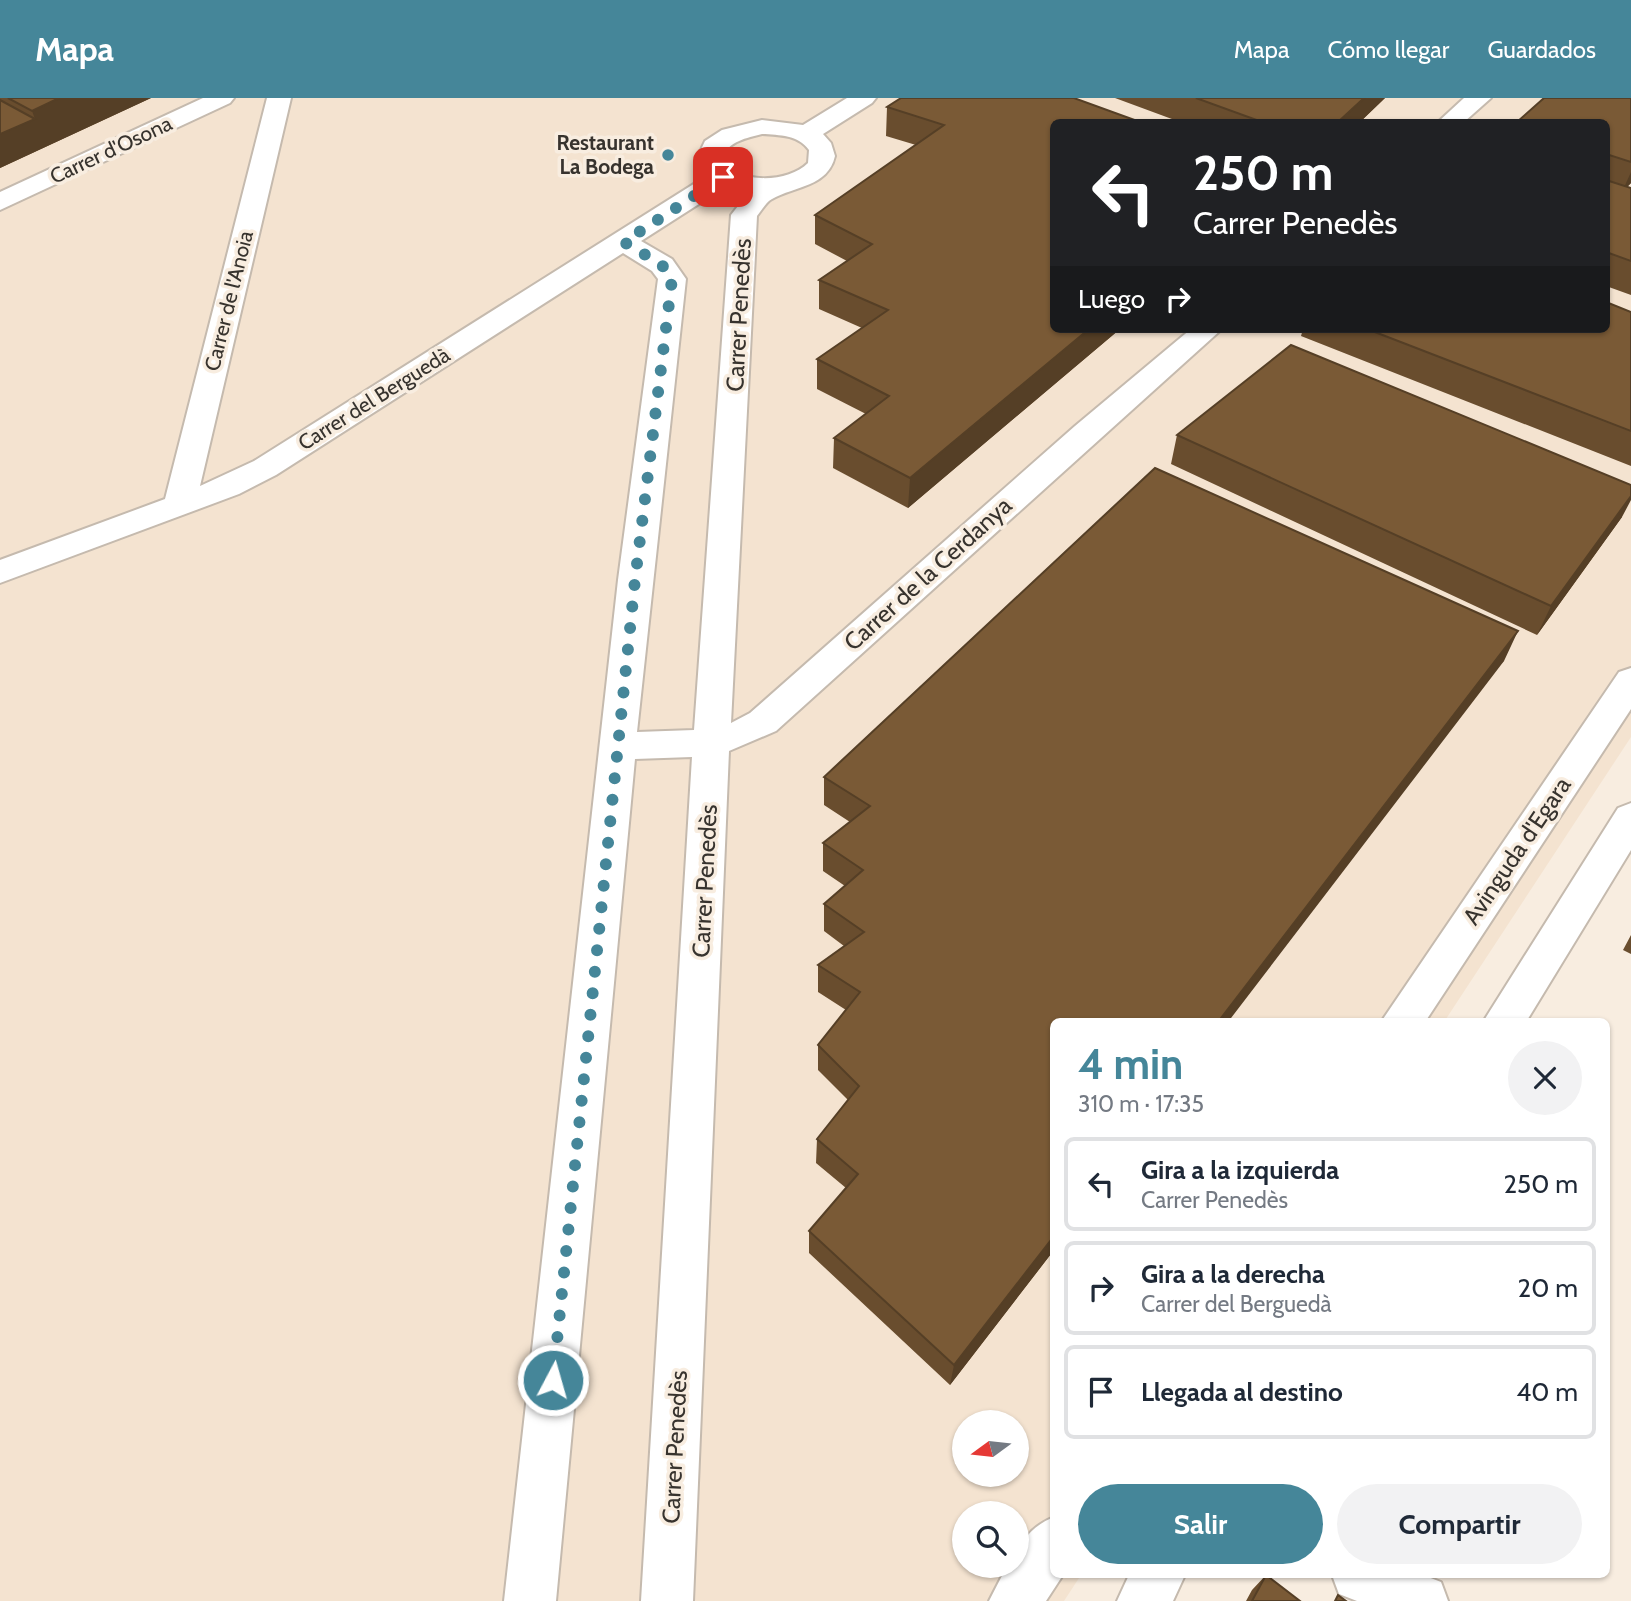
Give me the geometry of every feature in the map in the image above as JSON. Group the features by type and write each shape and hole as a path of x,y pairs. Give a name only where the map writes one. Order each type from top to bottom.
{"street":[{"name":"Carrer d'Osona","path":"0,202 222,98"},
{"name":"Carrer de l'Anoia","path":"180,504 279,98"},
{"path":"786,185 745,185 723,177 709,161 709,151 751,118 806,134 864,98"},
{"path":"1454,119 1479,98"},
{"name":"Carrer Penedès","path":"667,1601 712,742 744,215 761,194 811,176 823,163 824,152 817,141 806,134"},
{"name":"Carrer del Berguedà","path":"0,572 228,487 265,468 723,177"},
{"path":"530,1601 618,746 672,279 662,265 624,242"},
{"name":"Carrer de la Cerdanya","path":"618,746 712,742 742,735 763,722 1086,433 1203,333"},
{"name":"Avinguda d'Egara","path":"1405,1018 1631,681"},
{"path":"1506,1018 1631,818"},
{"path":"1014,1601 1050,1549"},
{"path":"1143,1601 1157,1578"},
{"path":"1365,1578 1422,1601"}],"shaded area":[{"path":"0,98 1631,98 1631,737 1447,1018 1050,1018 1050,1578 1079,1578 1064,1601 0,1601"}],"building":[{"path":"8,98 59,98 32,111"},
{"path":"901,98 1074,98 1132,119 1050,119 1050,333 1084,333 910,478 834,438 889,396 817,359 888,310 819,280 872,244 815,215 944,125 887,107"},
{"path":"1196,98 1364,98 1341,119 1254,119"},
{"path":"1544,98 1631,98 1631,162 1610,155 1610,119 1520,119"},
{"path":"0,100 35,119 0,134"},
{"path":"1610,181 1631,188 1631,261 1610,253"},
{"path":"1610,304 1631,312 1631,431 1377,333 1610,333"},
{"path":"1291,345 1631,485 1631,496 1551,606 1177,435"},
{"path":"1155,468 1518,631 1221,1018 1050,1018 1050,1241 954,1365 809,1231 858,1174 817,1139 859,1086 818,1045 860,992 818,965 864,932 824,904 863,870 823,843 870,806 824,777"},
{"path":"1264,1578 1270,1578 1300,1601 1252,1601"},
{"path":"1338,1595 1346,1601 1335,1601"}],"place":[{"name":"Restaurant La Bodega","path":"668,155"}],"route":[{"path":"553,1380 635,580 672,279 662,265 624,242 723,177"}]}
